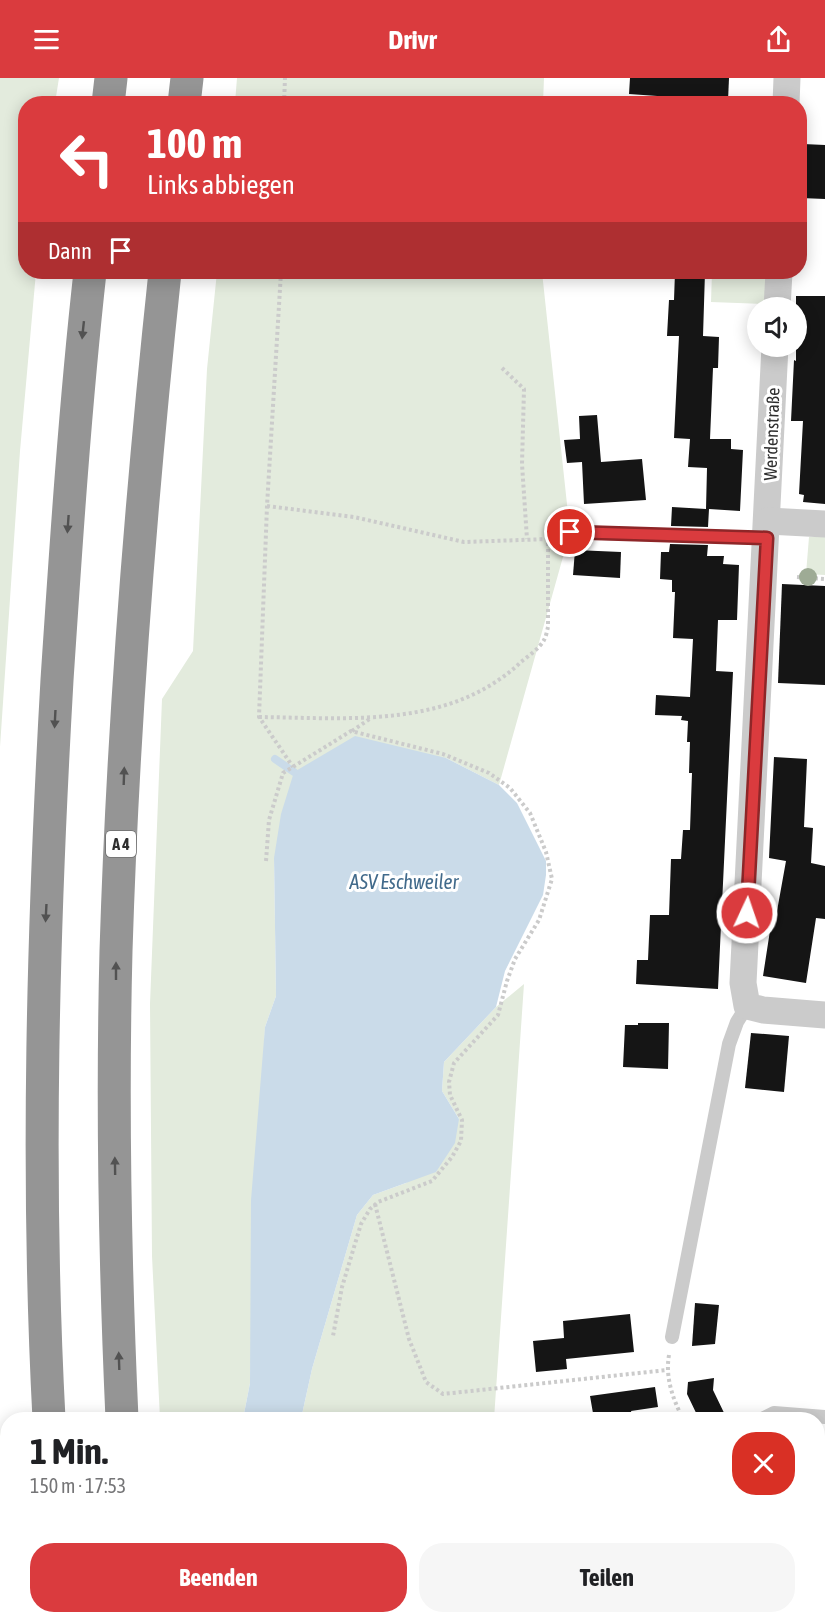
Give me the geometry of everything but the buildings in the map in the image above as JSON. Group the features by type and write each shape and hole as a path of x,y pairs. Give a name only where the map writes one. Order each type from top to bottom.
{"highway":[{"path":"109,96 111,78"},
{"path":"185,96 187,78"},
{"path":"49,1412 41,1149 44,951 63,584 81,353 89,279"},
{"name":"A 4","path":"122,1412 115,1148 116,953 124,760 136,579 164,279"}],"street":[{"path":"786,96 787,78"},
{"path":"777,297 778,279"},
{"name":"Werdenstraße","path":"747,1006 743,983 775,357"},
{"path":"767,529 825,524"},
{"path":"747,1006 764,1010 825,1015"}],"lane":[{"path":"570,532 767,529"},
{"path":"672,1337 729,1044 737,1022 747,1006"}],"path":[{"path":"284,96 285,78"},
{"path":"281,279 267,506 259,717 293,767"},
{"path":"502,368 524,389 522,464 526,539"},
{"path":"267,506 354,518 464,542 548,539 570,532"},
{"path":"259,717 371,718 403,715 456,702 505,677 544,640 548,627 548,539"},
{"path":"797,577 825,579"},
{"path":"266,861 269,820 283,773 371,718"},
{"path":"333,1336 342,1287 361,1224 375,1204 432,1181 453,1157 461,1141 462,1120 450,1095 449,1082 454,1063 498,1015 515,959 539,920 552,879 546,852 530,813 510,788 489,773 443,754 351,731"},
{"path":"375,1204 409,1339 426,1382 443,1394 667,1370"},
{"path":"672,1337 667,1370 680,1412"}],"shaded area":[{"path":"0,78 59,78 56,96 18,96 18,279 35,279 20,451 0,747"},
{"path":"237,78 544,78 543,96 236,96"},
{"path":"216,279 543,279 570,532 499,785 446,758 274,858 276,996 265,1027 250,1383 244,1412 160,1412 152,1256 150,1004 162,699 193,651 207,369"},
{"path":"712,279 766,279 765,297 747,297 747,303 711,302"},
{"path":"809,537 825,537 825,575 806,574"},
{"path":"524,984 494,1412 303,1412 312,1369 357,1215 373,1195 406,1183 459,1119 442,1091 444,1062 496,1007"}],"water":[{"name":"ASV Eschweiler","path":"355,736 446,758 499,785 517,803 546,861 546,875 543,895 505,971 496,1007 444,1062 442,1091 459,1119 455,1143 436,1172 373,1195 357,1215 312,1369 303,1412 244,1412 250,1383 251,1200 265,1027 276,996 274,858 281,814 294,772"}],"waterway":[{"path":"275,759 294,772"}],"route":[{"path":"570,532 767,538 747,913"}]}
